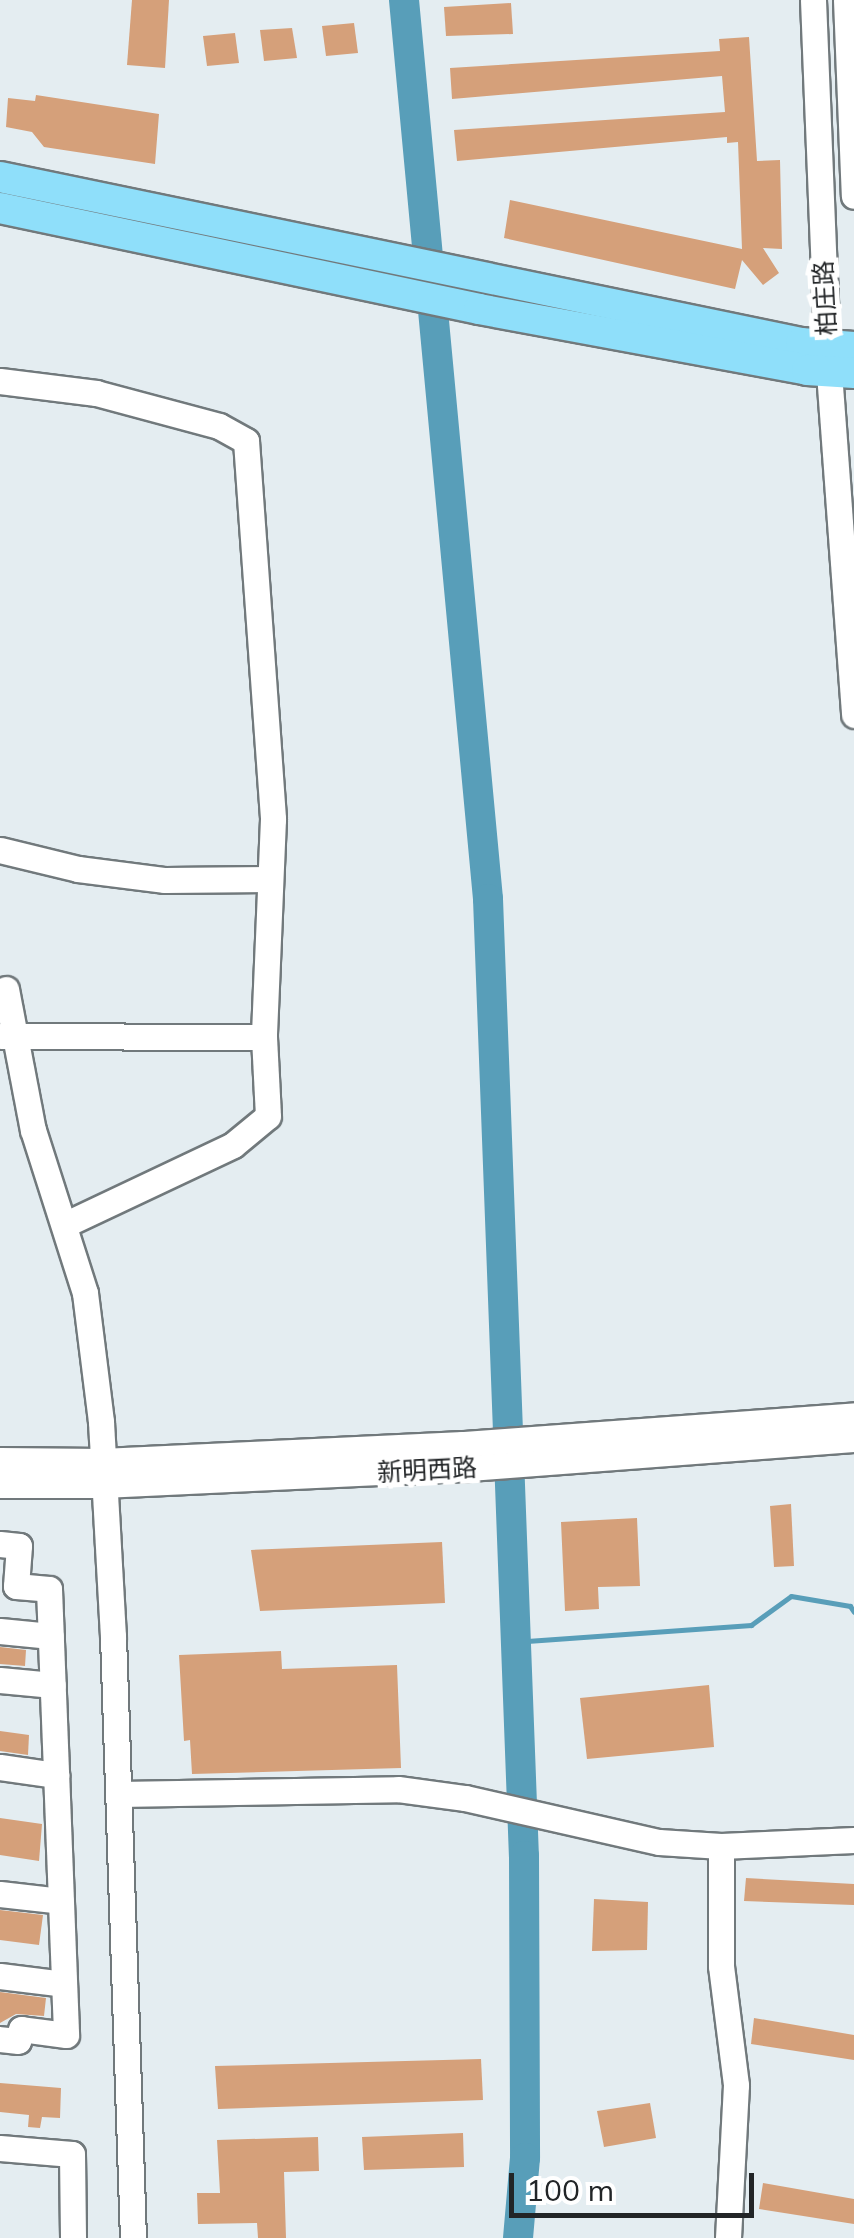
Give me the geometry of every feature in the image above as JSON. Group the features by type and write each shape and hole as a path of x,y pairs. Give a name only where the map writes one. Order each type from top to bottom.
{"main road":[{"path":"0,177 384,275 479,308 842,359"},
{"path":"0,208 384,275 475,278 842,359"}],"street":[{"name":"柏庄路","path":"813,0 842,359 854,714"},
{"path":"846,0 854,196"},
{"path":"0,381 96,394 219,426 246,441 273,819 264,1037 268,1116 233,1145 64,1226"},
{"path":"0,850 78,869 166,880 270,878"},
{"path":"6,990 8,1036 33,1130 85,1293 103,1473 119,1794 133,2238"},
{"path":"8,1036 264,1037"},
{"name":"新明西路","path":"465,1456 542,1438 854,1415"},
{"name":"新明西路","path":"0,1485 103,1473 465,1456 541,1464 854,1438"},
{"name":"新明西路","path":"0,1460 103,1473"},
{"path":"0,1544 19,1546 16,1586 49,1588 66,2035 21,2029 18,2042 0,2039"},
{"path":"0,1631 51,1636"},
{"path":"0,1680 53,1686"},
{"path":"0,1768 56,1775"},
{"path":"119,1794 398,1790 465,1798 658,1842 721,1846 854,1840"},
{"path":"721,1846 721,1966 736,2085 728,2238"},
{"path":"0,1894 60,1901"},
{"path":"0,1976 64,1984"},
{"path":"0,2148 72,2154 73,2238"}],"building":[{"path":"132,0 169,0 165,68 127,65"},
{"path":"511,3 513,34 446,36 444,7"},
{"path":"354,23 358,53 326,56 322,26"},
{"path":"292,28 297,58 264,61 260,30"},
{"path":"235,33 239,63 207,66 203,36"},
{"path":"749,37 757,161 780,160 782,249 763,248 779,273 763,285 742,260 735,289 504,238 510,200 742,249 738,142 727,143 727,137 457,161 454,130 725,112 722,76 452,99 450,68 720,51 719,39"},
{"path":"36,95 159,114 155,164 44,147 32,132 6,127 8,98 35,101"},
{"path":"791,1504 794,1566 774,1567 770,1506"},
{"path":"637,1518 640,1586 598,1587 599,1609 565,1611 561,1522"},
{"path":"442,1542 445,1603 260,1611 251,1550"},
{"path":"0,1647 26,1650 25,1666 0,1664"},
{"path":"281,1651 282,1669 397,1665 401,1768 192,1774 190,1740 184,1741 179,1655"},
{"path":"709,1685 714,1747 587,1759 580,1698"},
{"path":"0,1731 29,1735 28,1755 0,1751"},
{"path":"0,1818 42,1824 39,1861 0,1855"},
{"path":"746,1878 854,1884 854,1905 744,1901"},
{"path":"594,1899 648,1902 647,1950 592,1951"},
{"path":"0,1910 43,1915 39,1945 0,1940"},
{"path":"0,1992 46,1998 44,2016 16,2014 0,2023"},
{"path":"754,2018 854,2035 854,2060 751,2044"},
{"path":"481,2059 483,2100 218,2109 215,2066"},
{"path":"0,2083 61,2088 60,2118 42,2117 40,2128 28,2127 29,2115 0,2112"},
{"path":"650,2103 656,2138 604,2147 597,2111"},
{"path":"463,2133 464,2167 364,2170 362,2137"},
{"path":"318,2137 319,2171 284,2172 286,2238 258,2238 257,2223 198,2224 197,2193 220,2193 217,2140"},
{"path":"763,2183 854,2199 854,2224 759,2209"}],"waterway":[{"path":"404,0 488,899 524,1856 525,2158 518,2238"},
{"path":"513,1642 751,1625 791,1596 850,1606 854,1612"}]}
